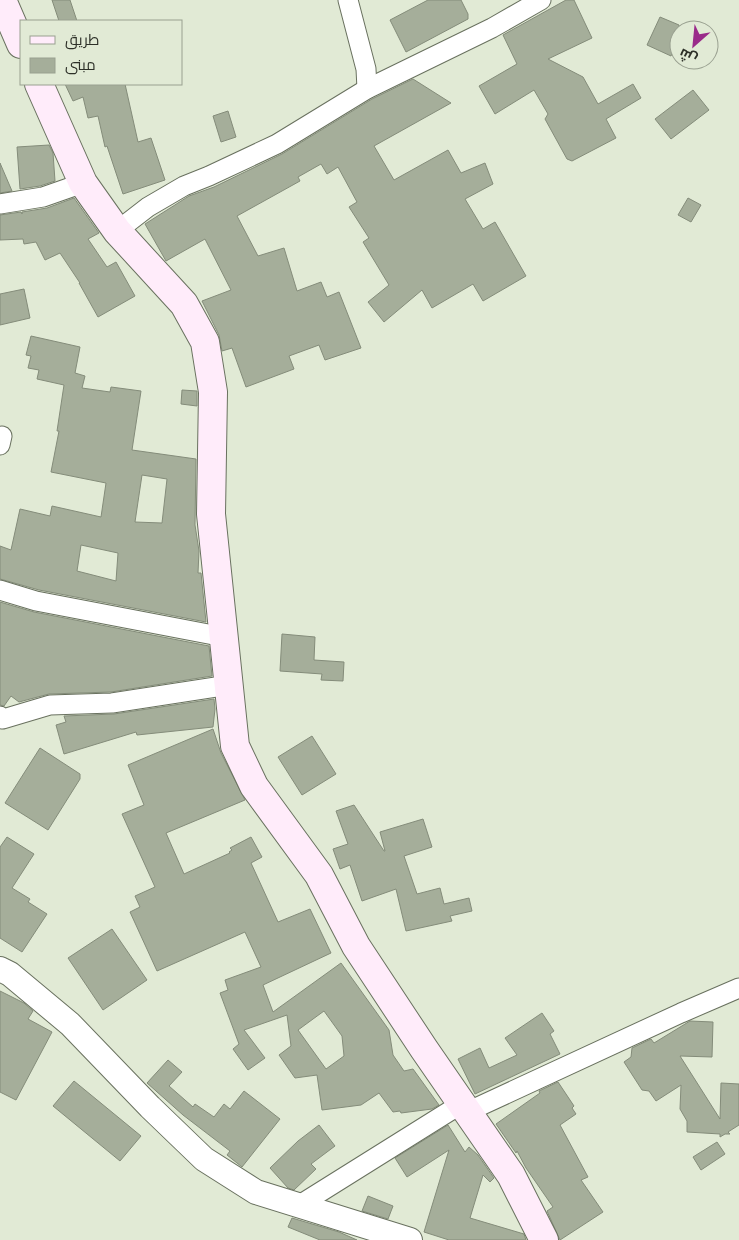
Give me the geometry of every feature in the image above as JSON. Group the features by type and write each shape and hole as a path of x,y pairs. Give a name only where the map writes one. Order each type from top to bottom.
{"main road":[{"path":"2,0 20,42"},
{"path":"39,85 83,183 117,231 184,304 205,342 213,392 211,514 235,746 254,786 319,875 356,946 464,1108 512,1175 544,1240"}],"street":[{"path":"348,0 366,69 367,89"},
{"path":"117,231 148,206 184,186 210,176 277,144 367,89 492,28 541,0"},
{"path":"0,204 44,197 83,183"},
{"path":"0,590 36,601 224,637"},
{"path":"0,716 3,719 50,705 112,703 229,685"},
{"path":"0,969 10,974 70,1024 150,1107 204,1159 256,1192 410,1240"},
{"path":"298,1206 464,1108 739,988"}],"building":[{"path":"52,0 70,0 77,20 59,20"},
{"path":"428,0 461,0 468,14 468,19 406,52 390,20"},
{"path":"566,0 574,0 592,38 548,59 583,77 598,104 633,84 641,98 606,119 616,138 572,161 567,159 545,119 548,114 534,90 495,114 479,86 517,64 503,35"},
{"path":"660,17 669,21 669,55 647,45"},
{"path":"413,79 451,103 374,146 394,180 448,150 461,173 485,163 493,184 465,199 483,229 495,222 526,276 483,301 473,284 432,308 422,290 384,322 368,302 389,285 363,242 369,238 349,207 357,202 338,167 327,174 321,164 298,177 300,181 237,216 258,256 284,248 297,291 321,282 327,297 339,292 361,348 325,360 319,345 289,356 294,369 246,387 232,348 222,351 219,335 202,301 231,290 205,239 166,261 145,224 189,196 214,187 282,154 372,99"},
{"path":"65,85 125,85 138,142 151,138 165,180 123,194 107,146 105,147 98,116 88,118 83,97 73,101"},
{"path":"693,90 709,110 671,139 655,119"},
{"path":"228,111 236,137 221,142 213,116"},
{"path":"49,145 53,153 55,181 40,186 20,189 17,147"},
{"path":"0,163 12,191 0,193"},
{"path":"74,198 99,233 88,239 107,267 116,262 135,296 98,317 80,283 60,253 45,260 36,242 24,244 23,239 0,240 0,215 21,212 22,214 22,212 47,208"},
{"path":"688,198 701,205 691,222 678,215"},
{"path":"24,289 30,318 0,325 0,294"},
{"path":"31,336 80,347 75,373 85,376 82,388 110,392 111,387 141,391 132,450 196,459 195,525 199,551 198,573 201,573 206,622 39,590 0,579 0,546 11,550 20,509 50,516 52,506 101,517 106,483 51,472 59,431 57,431 64,385 37,379 39,370 28,368 31,356 26,355","holes":["142,475 167,479 162,523 135,522","81,545 118,553 116,581 77,571"]},
{"path":"182,390 197,391 197,406 181,404"},
{"path":"0,602 34,612 209,646 212,676 111,692 49,694 19,702 11,696 4,706 0,705"},
{"path":"282,634 315,637 314,660 344,662 343,681 321,680 322,674 280,671"},
{"path":"214,699 213,727 137,735 136,732 64,754 56,725 66,722 64,716 114,714"},
{"path":"213,729 221,753 245,800 166,833 184,874 230,853 232,850 230,848 251,837 262,857 251,863 278,922 310,909 331,953 263,985 273,1012 341,963 389,1030 393,1055 404,1071 413,1069 439,1105 432,1109 401,1113 400,1111 393,1112 379,1093 361,1105 322,1110 317,1075 295,1078 279,1055 291,1046 287,1015 244,1030 265,1058 248,1070 233,1049 239,1044 220,993 228,990 225,980 261,967 245,932 157,971 130,912 140,907 135,896 155,887 122,814 144,805 128,765","holes":["324,1011 342,1036 344,1056 326,1069 298,1030"]},
{"path":"312,736 336,774 302,795 278,757"},
{"path":"40,748 80,774 80,779 48,830 5,803"},
{"path":"354,805 384,851 380,832 423,819 432,847 404,856 417,894 440,888 444,904 469,898 472,911 450,916 452,921 406,931 396,889 362,901 350,865 340,869 333,849 348,844 336,811"},
{"path":"7,837 34,854 12,888 30,899 28,902 47,914 22,952 0,938 0,847"},
{"path":"112,929 147,980 103,1010 68,958"},
{"path":"0,991 24,1003 33,1011 28,1019 52,1032 16,1100 0,1092"},
{"path":"542,1013 554,1031 550,1034 560,1054 475,1094 458,1059 480,1048 489,1068 517,1055 505,1038"},
{"path":"690,1021 713,1022 712,1057 680,1056 720,1119 721,1083 739,1084 739,1125 728,1132 730,1134 720,1137 720,1134 687,1132 687,1121 680,1109 681,1085 656,1101 649,1091 642,1090 624,1062 631,1057 632,1048 651,1039 654,1043"},
{"path":"168,1060 182,1072 169,1086 193,1107 195,1104 214,1117 224,1104 230,1109 244,1091 280,1119 242,1167 227,1155 230,1151 183,1115 147,1083"},
{"path":"74,1081 141,1136 120,1161 53,1106"},
{"path":"558,1082 574,1106 572,1108 576,1114 560,1125 588,1177 581,1180 603,1212 560,1240 547,1211 553,1207 526,1168 517,1151 516,1153 496,1124 540,1093 539,1091"},
{"path":"319,1125 335,1146 311,1164 316,1169 294,1190 288,1188 270,1168 298,1141"},
{"path":"448,1125 465,1152 469,1147 478,1155 494,1178 490,1182 483,1175 470,1218 524,1234 526,1240 449,1240 424,1232 449,1150 407,1177 395,1158"},
{"path":"717,1142 725,1154 701,1170 693,1157"},
{"path":"368,1196 393,1206 388,1219 362,1211"},
{"path":"292,1218 339,1232 357,1240 320,1240 288,1227"}]}
